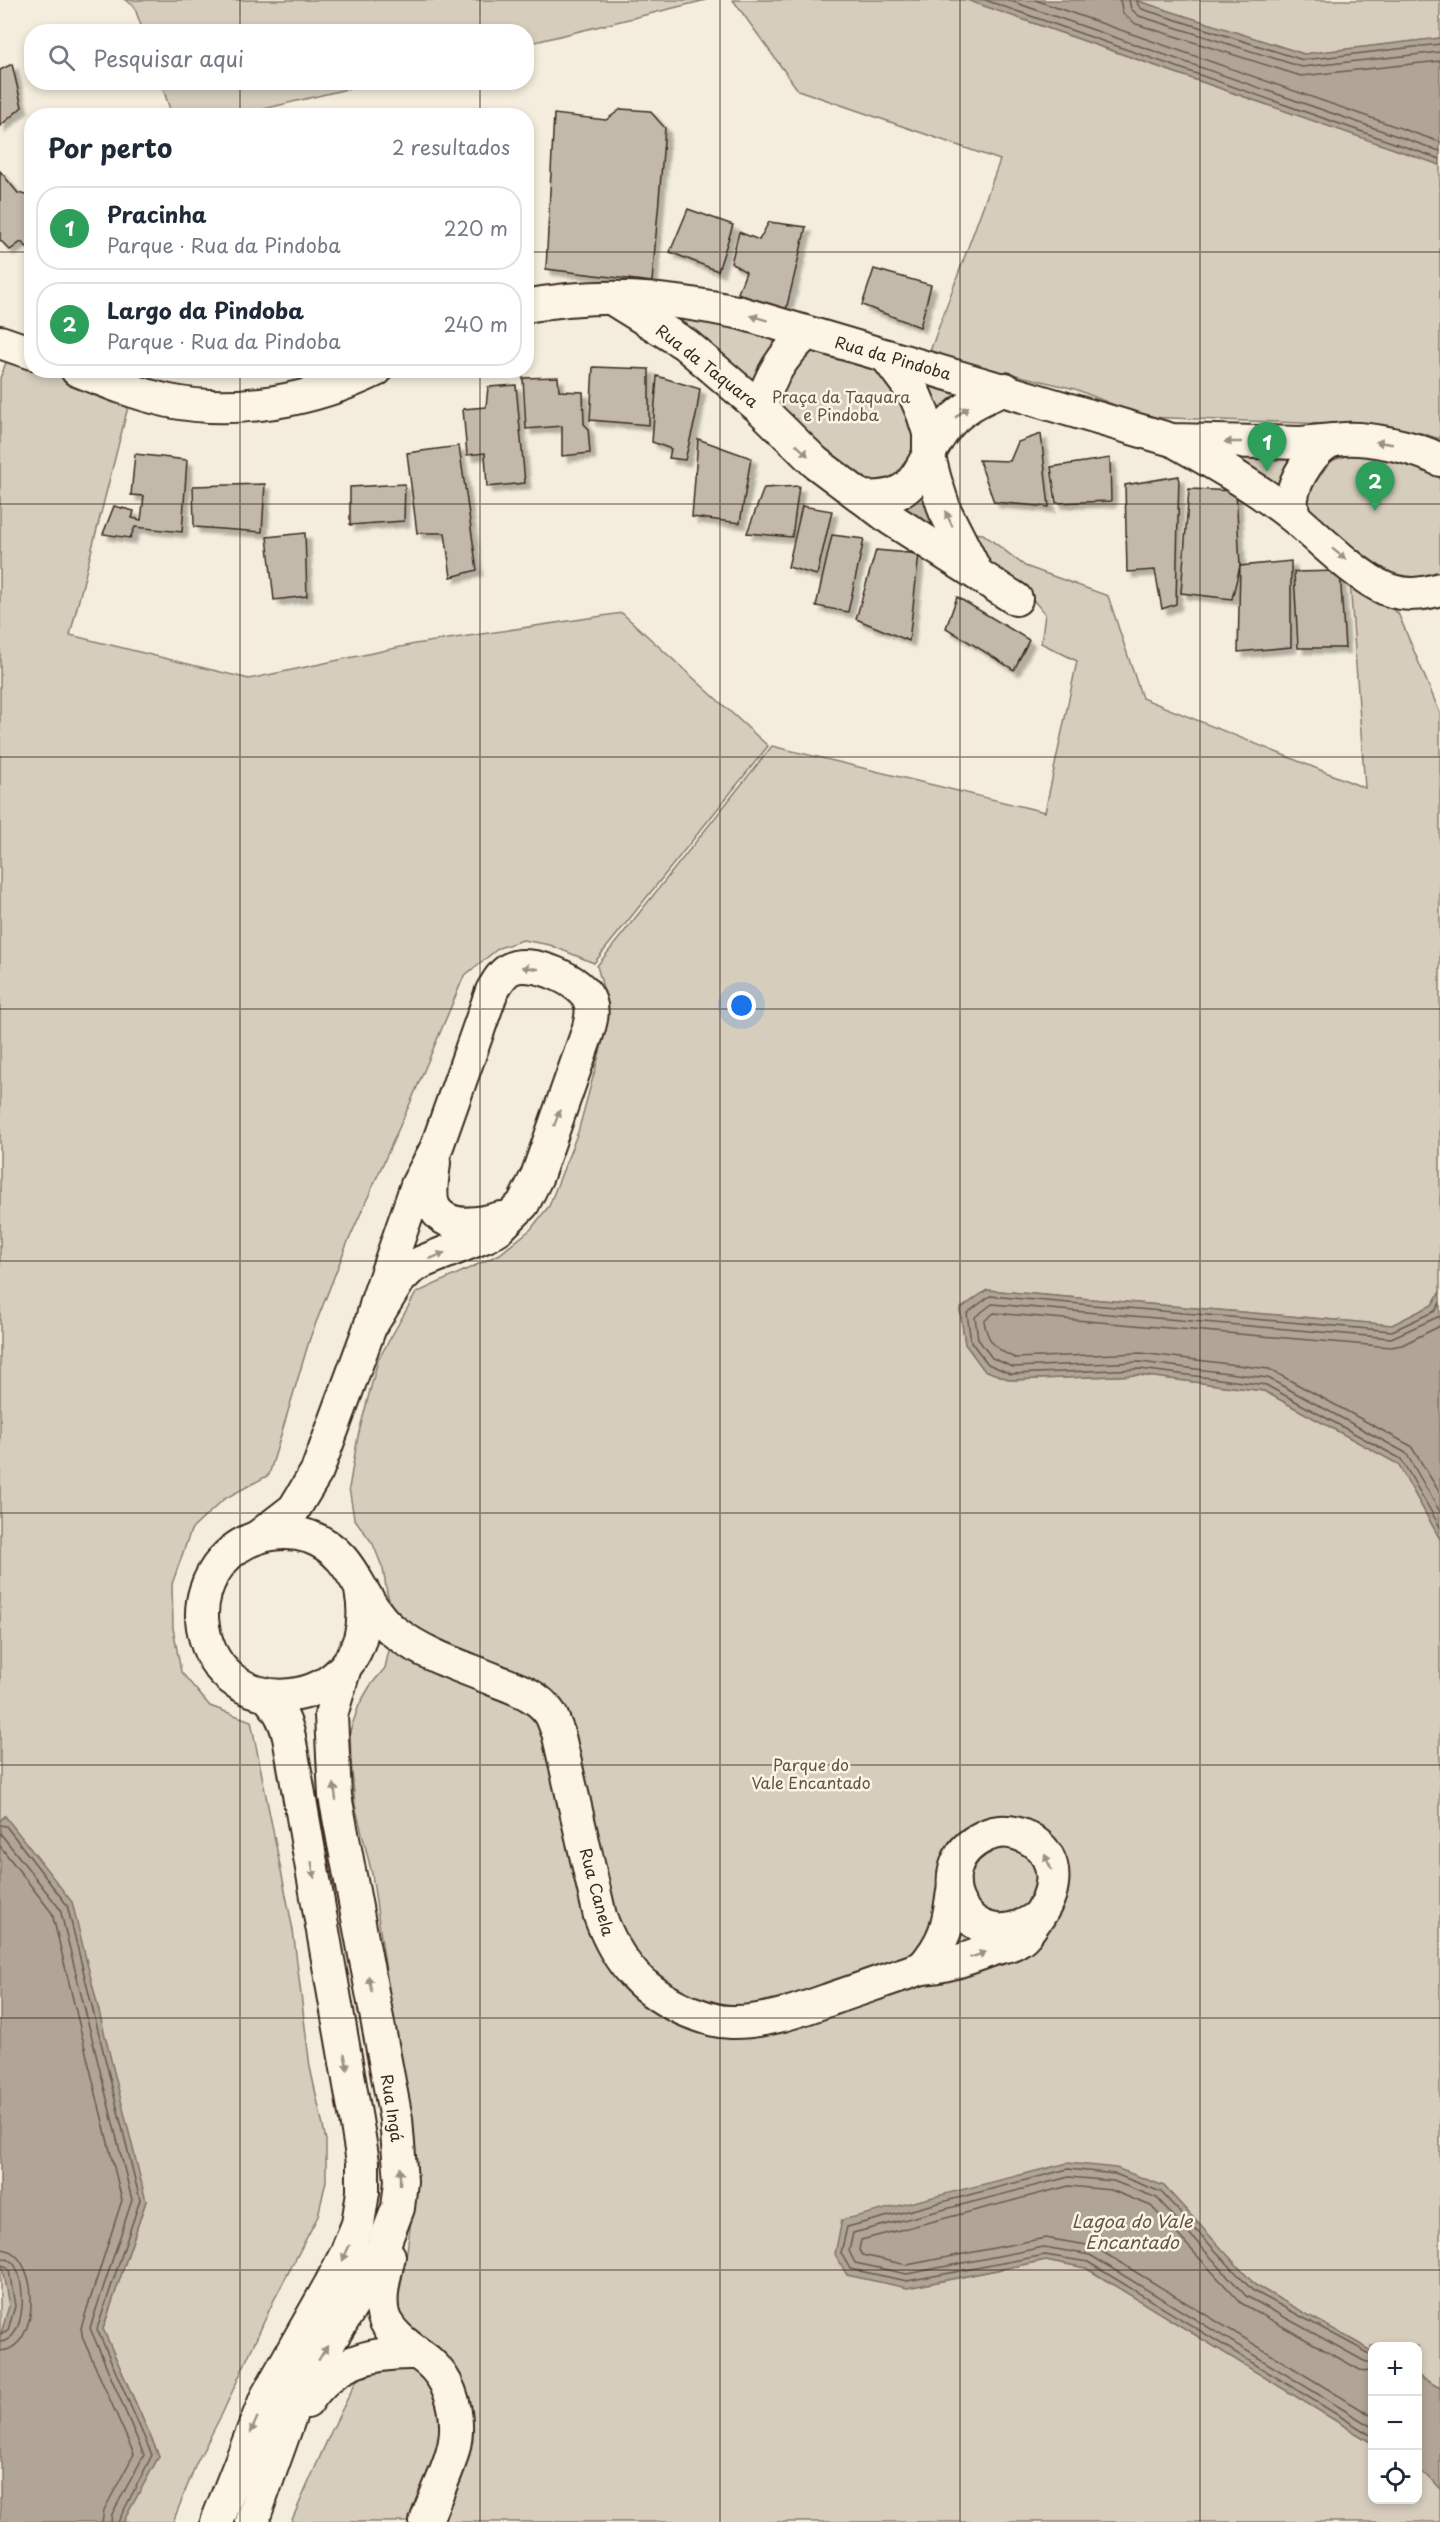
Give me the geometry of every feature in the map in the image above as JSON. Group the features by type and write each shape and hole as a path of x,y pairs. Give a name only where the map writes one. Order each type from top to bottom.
{"street":[{"path":"534,305 566,299 609,297"},
{"name":"Rua da Pindoba","path":"609,297 698,304 741,313 1172,440 1224,468 1294,517 1383,588 1401,594 1423,595 1440,589"},
{"name":"Rua da Taquara","path":"609,297 685,344 760,408 815,462 891,519 976,571 1016,599"},
{"path":"760,408 777,366 789,350 807,333"},
{"path":"886,356 915,395 923,414 929,433 929,457 945,511 976,571"},
{"path":"96,378 169,401 221,407 273,402 324,391 356,378"},
{"path":"862,497 881,499 894,496 915,479 944,429 961,412 980,399 1005,389"},
{"name":"Rua da Pindoba","path":"1172,440 1269,443 1365,441 1401,446 1440,460"},
{"path":"1294,517 1291,501 1295,484 1315,454 1333,440"},
{"path":"317,1471 314,1508 319,1522 355,1576 361,1590 364,1609 363,1628 358,1647 346,1666 329,1682 309,1692 288,1696 266,1695 228,1676 214,1659 205,1640 202,1618 203,1597 211,1577 223,1559 240,1545 259,1536 294,1509 317,1471 370,1327 417,1185 436,1149 492,991 500,977 510,969 522,966 562,976 584,990 590,1001 592,1015 531,1191 513,1215 486,1236 410,1269 399,1280 370,1327"},
{"path":"436,1149 433,1204 441,1216 469,1224 513,1215"},
{"path":"259,1536 293,1533 325,1544 340,1555"},
{"name":"Rua Canela","path":"361,1590 385,1624 421,1649 535,1698 550,1713 558,1732 600,1916 609,1940 639,1981 659,1998 706,2018 732,2023 760,2020 789,2013 922,1968 941,1967 1017,1941 1048,1903 1053,1887 1052,1871 1046,1856 1035,1843 1021,1835 1005,1832 989,1834 974,1841 963,1853 956,1868 945,1936 939,1948 922,1968"},
{"name":"Rua Canela","path":"346,1666 374,1652 390,1648 421,1649"},
{"name":"Rua Ingá","path":"252,2522 282,2444 299,2391 367,2281 398,2208 401,2181 396,2119 335,1796 331,1715 346,1666"},
{"path":"217,2522 266,2398 346,2254 358,2224 363,2192 363,2162 358,2131 289,1737 286,1722 280,1710 266,1695"},
{"path":"954,1884 957,1900 966,1914 978,1925 993,1931 1018,1929 1039,1916"},
{"path":"398,2208 383,2289 382,2306 385,2319 395,2333 439,2373 450,2390 456,2412 456,2433 451,2455 426,2522"},
{"path":"282,2444 309,2398 323,2382 347,2364 366,2356 388,2352 415,2353"}],"green space":[{"path":"125,0 706,0 534,42 534,24 140,24 134,6"},
{"path":"733,0 967,0 1440,165 1440,439 1421,433 1377,426 1144,417 1075,389 929,354 1000,160 798,90"},
{"path":"1135,0 1440,0 1440,38 1304,54"},
{"path":"164,90 343,90 268,108 170,108"},
{"name":"Praça da Taquara e Pindoba","path":"636,305 676,310 866,361 896,390 912,414 916,427 917,455 902,484 857,481"},
{"path":"11,350 24,357 24,378 64,378 128,407 70,635 249,679 415,644 622,613 768,746 594,963 550,945 523,940 499,948 464,976 347,1244 310,1338 269,1475 224,1499 191,1530 172,1584 173,1628 181,1672 210,1706 251,1721 293,1930 310,2067 326,2140 326,2181 318,2216 273,2302 223,2412 196,2464 173,2522 123,2522 159,2456 103,2329 146,2201 5,1816 0,1821 0,378"},
{"path":"915,373 980,389 934,431"},
{"path":"1302,452 1282,495 1215,453"},
{"path":"1353,454 1405,462 1440,474 1440,575 1416,580 1394,577 1372,565 1312,518 1306,504 1308,489 1315,475 1330,461"},
{"name":"Parque do Vale Encantado","path":"974,533 983,534 1025,566 1108,596 1142,698 1365,788 1350,582 1398,613 1440,713 1440,1292 1432,1305 1392,1325 987,1290 960,1309 965,1344 984,1370 1011,1380 1139,1375 1264,1391 1398,1464 1440,1539 1440,2388 1422,2378 1422,2342 1368,2342 1368,2349 1255,2285 1164,2187 907,2288 1046,2260 1086,2268 1368,2441 1368,2504 1422,2504 1422,2473 1429,2477 1440,2489 1440,2522 291,2522 330,2434 399,2294 416,2181 372,1874 355,1805 351,1761 350,1731 359,1705 370,1686 385,1668 396,1619 387,1593 383,1569 373,1544 354,1518 349,1488 358,1436 378,1360 416,1293 500,1254 531,1229 549,1206 578,1132 607,1018 597,966 772,746 1045,812 1077,661 1041,643 1045,614 1030,596 991,568"},
{"path":"0,2257 10,2306 0,2337"}],"water":[{"path":"967,0 1135,0 1304,54 1440,38 1440,165"},
{"path":"987,1290 1392,1325 1432,1305 1440,1292 1440,1539 1398,1464 1264,1391 1139,1375 1011,1380 984,1370 965,1344 960,1309"},
{"path":"5,1816 72,1902 146,2201 103,2329 159,2456 123,2522 0,2522 0,2337 9,2306 0,2257 0,1821"},
{"name":"Lagoa do Vale Encantado","path":"1068,2163 1116,2168 1164,2186 1255,2285 1368,2349 1368,2441 1086,2268 1046,2260 907,2288 847,2275 835,2254 842,2220"},
{"path":"1422,2378 1440,2388 1440,2489 1422,2473"}],"building":[{"path":"12,64 22,107 0,126 0,70"},
{"path":"621,109 650,111 665,128 652,282 546,269 554,114 606,120"},
{"path":"0,171 18,193 24,194 24,244 21,242 10,250 0,240"},
{"path":"688,209 733,225 718,271 670,252"},
{"path":"769,222 806,227 785,314 738,293 746,272 731,263 739,232 759,240"},
{"path":"874,269 931,285 920,327 862,305"},
{"path":"593,367 649,369 649,425 590,420"},
{"path":"657,376 700,389 685,460 669,458 671,449 652,442"},
{"path":"558,377 559,391 583,392 584,424 588,428 590,453 562,456 562,426 526,429 523,378"},
{"path":"516,385 525,483 487,487 485,453 467,455 463,409 486,407 488,387"},
{"path":"1041,434 1049,507 994,502 979,460 1010,461 1018,442"},
{"path":"698,439 751,458 740,523 692,517"},
{"path":"459,446 477,570 451,577 445,533 417,533 407,453"},
{"path":"135,454 187,460 182,532 135,527 130,538 103,534 114,506 134,511 132,518 141,520 144,496 131,495"},
{"path":"1110,458 1111,501 1056,503 1051,467"},
{"path":"1179,476 1176,604 1162,609 1155,570 1127,572 1125,485"},
{"path":"265,484 262,532 194,527 193,486"},
{"path":"405,484 404,521 350,525 350,487"},
{"path":"799,486 792,537 747,533 764,488"},
{"path":"1189,489 1236,491 1240,566 1232,599 1181,593"},
{"path":"922,492 927,505 941,542 888,508"},
{"path":"802,506 832,511 817,575 788,567"},
{"path":"305,533 307,596 274,600 267,537"},
{"path":"832,535 864,539 848,612 816,606"},
{"path":"876,550 919,554 909,641 856,619"},
{"path":"1291,561 1291,647 1238,652 1240,566"},
{"path":"1340,571 1345,648 1298,648 1294,572"},
{"path":"957,597 1029,640 1014,670 946,628"}],"place":[{"name":"Pracinha","path":"1267,472"},
{"name":"Largo da Pindoba","path":"1375,511"}]}
